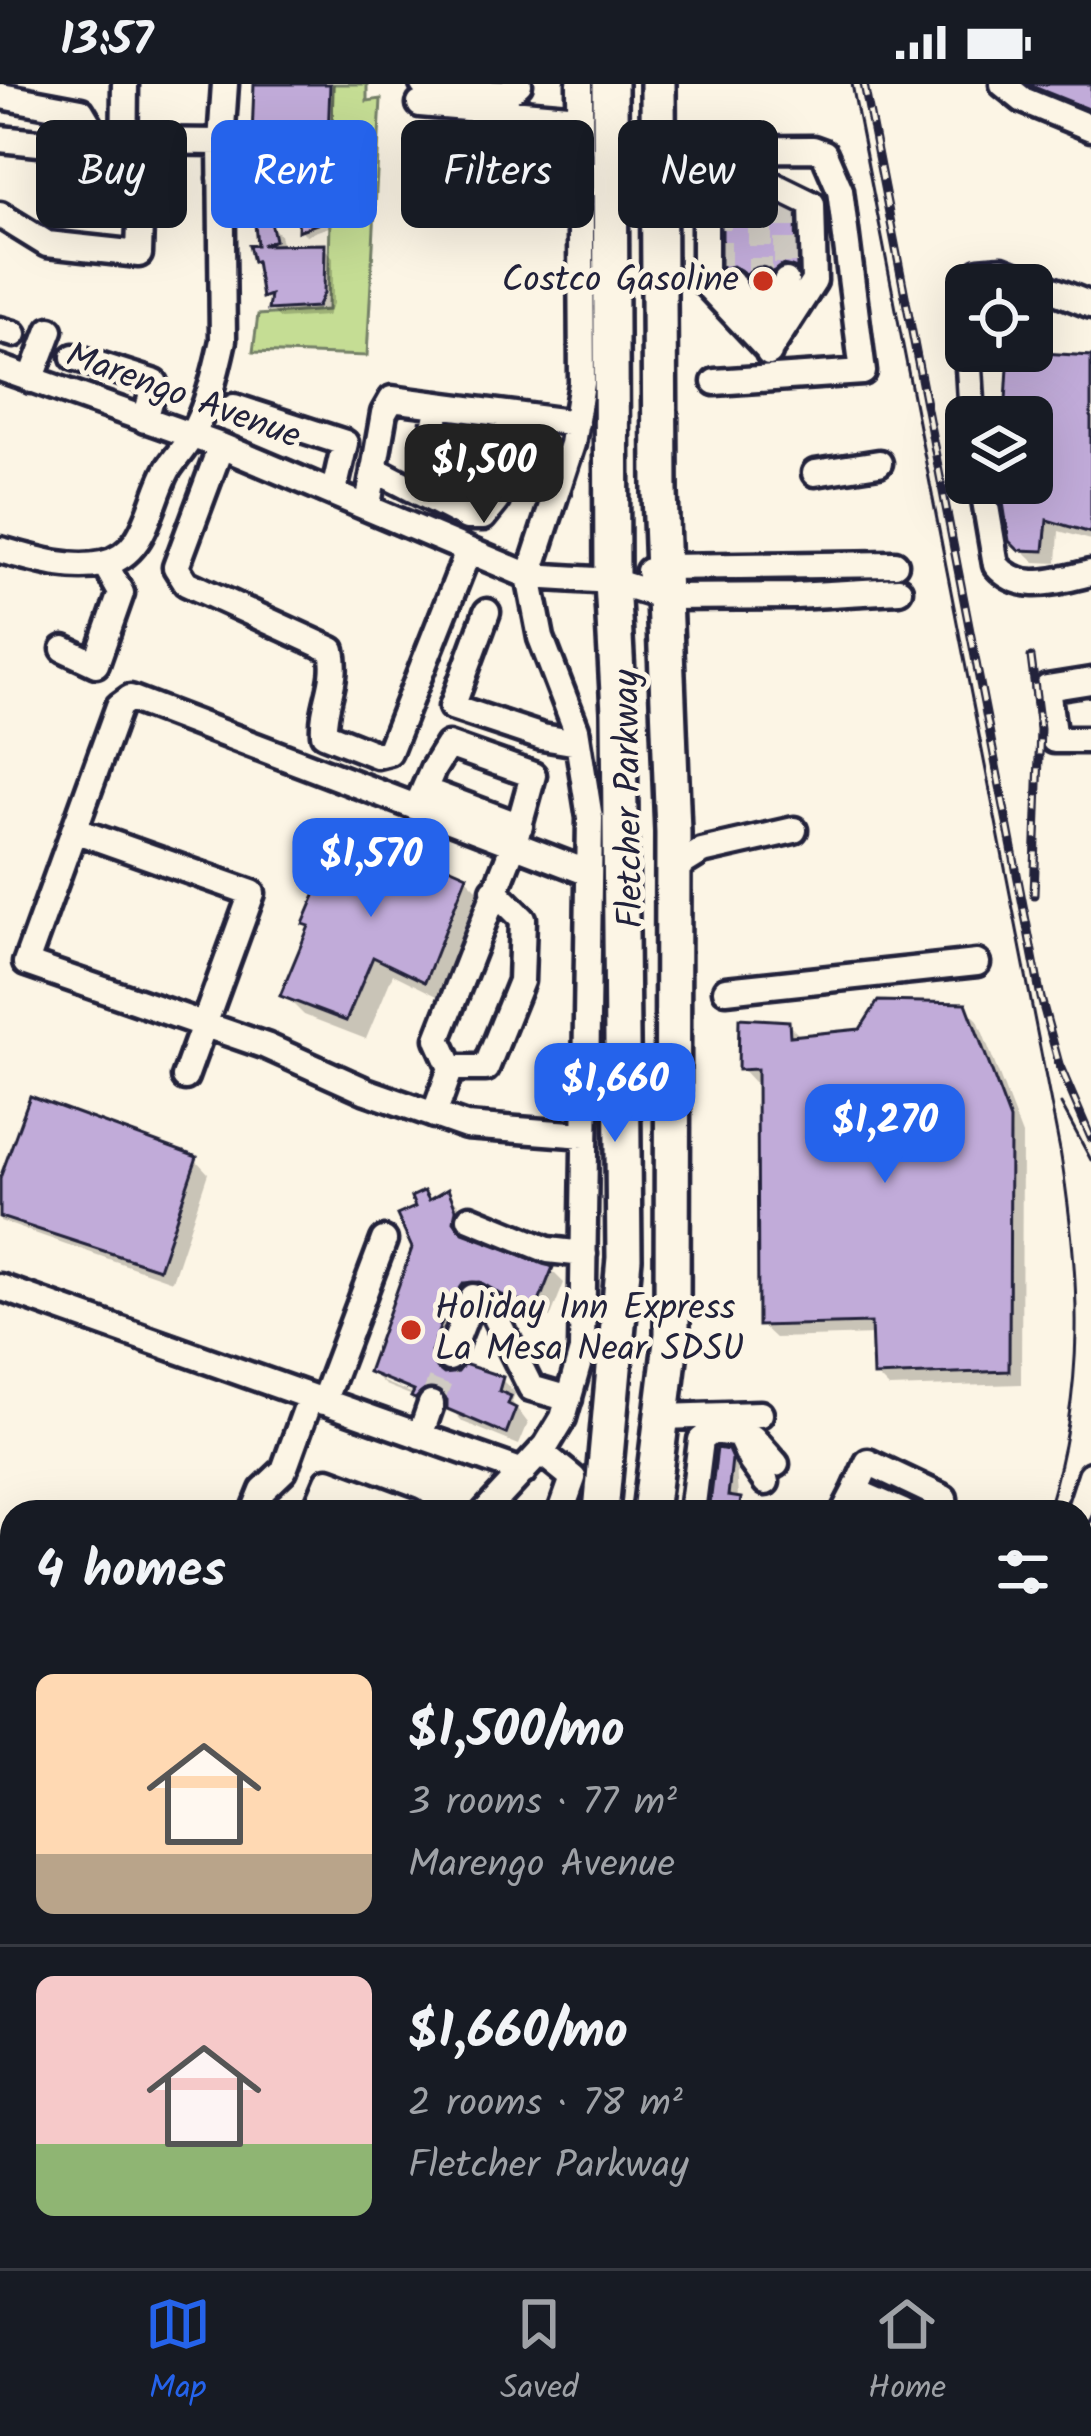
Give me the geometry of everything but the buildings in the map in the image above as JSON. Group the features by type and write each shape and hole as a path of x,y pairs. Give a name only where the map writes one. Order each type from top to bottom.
{"main road":[{"name":"Fletcher Parkway","path":"602,1500 624,1258 619,712 612,581 610,84"},
{"name":"Fletcher Parkway","path":"658,84 659,120"},
{"name":"Fletcher Parkway","path":"652,1500 672,1334 673,869 661,228"}],"street":[{"path":"117,120 125,84"},
{"path":"222,120 224,84"},
{"path":"421,94 507,94 518,84"},
{"path":"421,94 580,118 580,84"},
{"path":"1003,84 1023,100 1091,128"},
{"path":"2,96 81,111 90,120"},
{"path":"0,139 36,143"},
{"path":"715,382 863,372 840,190 824,153 778,150"},
{"path":"769,351 814,281 812,204 778,203"},
{"path":"0,214 47,244 139,254 140,228"},
{"path":"0,550 62,565 105,564 130,549 152,516 166,472 191,436 216,371 223,340 222,228"},
{"path":"496,1500 541,1452 563,1418 582,1351 590,818 578,743 542,638 529,576 576,423 582,383 581,228"},
{"path":"705,228 705,283 769,351"},
{"path":"769,351 759,282 770,379"},
{"path":"1053,290 1091,305"},
{"path":"31,380 50,330"},
{"path":"74,357 154,383 146,420"},
{"name":"Marengo Avenue","path":"0,368 221,446 529,576 664,582"},
{"path":"368,505 384,412 392,399 576,423"},
{"path":"421,493 439,405"},
{"path":"234,407 345,443 334,491"},
{"path":"374,469 476,519 491,511 496,501 505,414"},
{"path":"221,446 176,568 186,584 332,650 337,672 324,734 377,755 389,752 468,551"},
{"path":"815,473 879,464"},
{"path":"986,504 996,565 1003,573 1031,585 1091,573"},
{"path":"64,649 96,664 121,592 105,564"},
{"path":"664,582 895,564"},
{"path":"664,582 899,590"},
{"path":"487,612 452,707 542,737 578,743"},
{"path":"1091,681 1047,688 1054,740 1091,740"},
{"path":"585,1135 466,1126 205,1024 26,963 119,706 130,698 420,798 517,835 589,873"},
{"path":"420,798 448,746 533,775 517,835 438,1039 451,1068 434,1115"},
{"path":"74,830 252,893 185,1077"},
{"path":"673,869 702,851 794,830"},
{"path":"451,1068 486,1068 521,981 523,919 494,890"},
{"path":"726,990 977,963"},
{"path":"470,1218 548,1250 584,1254"},
{"path":"259,1500 284,1470 384,1240"},
{"path":"0,1286 420,1436 515,1480"},
{"path":"449,1358 472,1298 490,1306 531,1388 568,1399"},
{"path":"420,1436 431,1404"},
{"path":"662,1417 760,1414"},
{"path":"694,1500 701,1440 713,1431 739,1436 771,1473"},
{"path":"541,1452 573,1478 565,1500"},
{"path":"850,1500 868,1462 944,1500"},
{"path":"515,1480 517,1500"},
{"path":"320,1500 328,1481 379,1500"}],"green space":[{"path":"333,84 367,84 367,101 381,99 377,172 377,120 332,120"},
{"path":"330,228 374,228 367,356 253,352 258,315 328,310"}],"tunnel":[{"path":"786,203 786,281"},
{"path":"719,228 719,283"},
{"path":"760,228 760,282"},
{"path":"431,1404 449,1358"}],"tram line":[{"path":"852,84 1067,1197 1075,1288 1074,1376 1050,1500"},
{"path":"1061,1104 1091,1160"}],"railway":[{"path":"864,84 1041,998 1059,1064 1091,1138"},
{"path":"1031,657 1040,729 1034,895"}],"place":[{"name":"Costco Gasoline","path":"763,281"},
{"name":"Holiday Inn Express La Mesa Near SDSU","path":"411,1330"}]}
